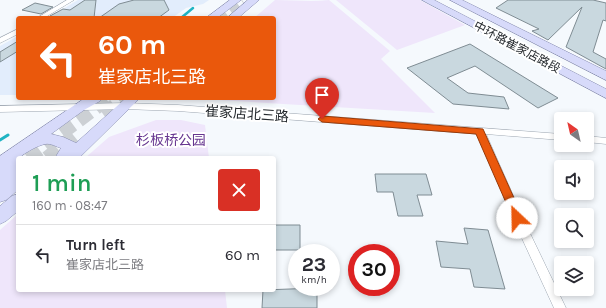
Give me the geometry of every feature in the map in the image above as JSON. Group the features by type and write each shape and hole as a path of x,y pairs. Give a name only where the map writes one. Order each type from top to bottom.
{"main road":[{"path":"214,16 236,0"},
{"path":"234,16 254,0"},
{"name":"中环路崔家店路段","path":"427,0 606,94"},
{"path":"435,0 606,90"},
{"path":"445,0 606,82"},
{"name":"中环路崔家店路段","path":"455,0 606,76"},
{"path":"20,156 79,107 91,100"},
{"path":"71,156 130,102"},
{"path":"21,156 44,138 58,141 70,146 64,156"},
{"path":"0,164 16,159"},
{"path":"0,179 16,160"},
{"path":"0,195 16,183"},
{"path":"0,216 16,203"}],"street":[{"path":"43,16 71,0"},
{"path":"0,41 16,32"},
{"name":"崔家店北三路","path":"0,109 79,107 130,102 178,108 554,136"},
{"path":"480,131 524,232 560,308"},
{"path":"594,140 606,141"}],"shaded area":[{"path":"78,0 209,0 203,4 186,8 175,16 51,16"},
{"path":"16,37 16,95 0,95 0,46"}],"green space":[{"path":"275,0 329,0 390,51 381,59 435,113 218,100 276,100 276,16 256,16"},
{"path":"336,0 420,0 465,25 397,50"},
{"name":"杉板桥公园","path":"156,120 181,120 205,125 209,156 87,156 109,137"},
{"path":"16,216 16,292 225,292 227,308 0,308 0,230"}],"building":[{"path":"85,0 96,0 94,16 50,16 63,9 70,10"},
{"path":"134,0 164,0 169,10 161,16 102,16 119,4"},
{"path":"508,0 593,0 606,3 606,21 603,20 593,52 606,59 606,69 566,47 582,7 548,40 532,31 539,29 496,8"},
{"path":"35,3 53,7 41,14 22,10"},
{"path":"16,42 16,52 0,62 0,52"},
{"path":"470,44 558,98 538,108 475,66 447,78 468,93 504,97 509,109 453,104 407,68"},
{"path":"375,174 426,174 432,195 417,195 423,216 398,216 393,192 377,192"},
{"path":"276,225 300,225 300,244 288,244 288,250 276,250"},
{"path":"464,228 488,230 505,289 474,287 470,269 441,267 436,241 468,244"},
{"path":"288,289 288,296 317,296 317,308 262,308 263,292 276,292 276,290"}],"waterway":[{"path":"183,16 193,8"},
{"path":"0,140 8,135"}],"tunnel":[{"path":"220,16 242,0"},
{"path":"31,156 106,100"},
{"path":"103,114 122,100"},
{"path":"49,156 74,136"}],"route":[{"path":"322,119 480,131 517,218"}]}
